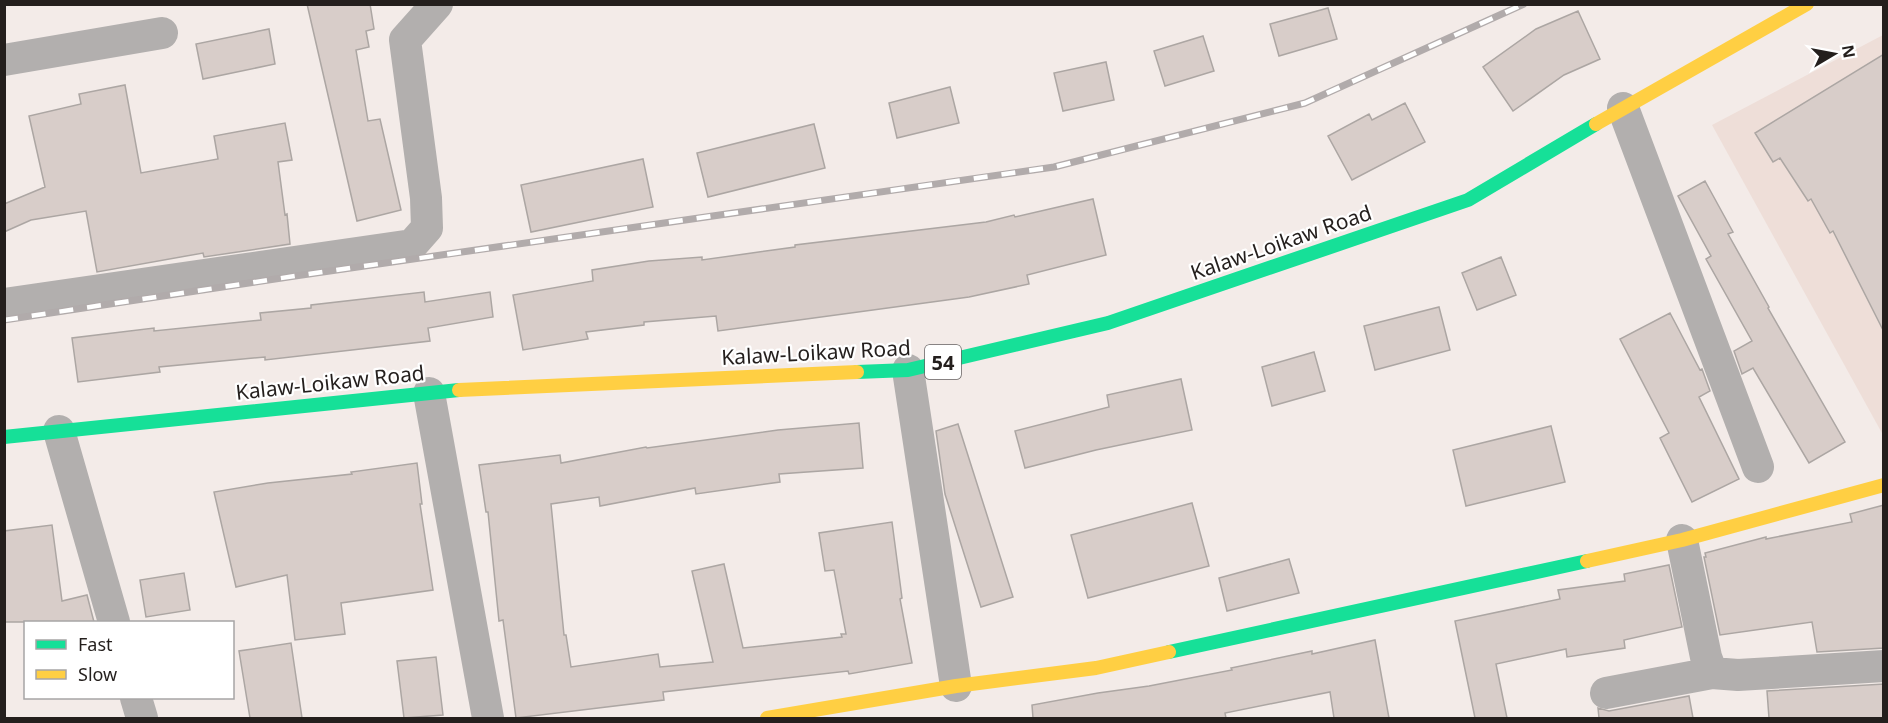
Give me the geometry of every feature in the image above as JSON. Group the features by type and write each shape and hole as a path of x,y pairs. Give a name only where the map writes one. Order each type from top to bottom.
{"main road":[{"name":"Kalaw-Loikaw Road","path":"4,437 471,389 908,370 1108,323 1468,200 1623,108 1807,4"},
{"path":"767,718 956,686 1096,668 1682,540 1884,485"}],"street":[{"path":"4,304 412,245 427,228 426,198 405,40 437,4"},
{"path":"4,60 162,33"},
{"path":"1623,108 1758,467"},
{"path":"908,370 956,686"},
{"path":"429,393 489,718"},
{"path":"59,431 114,621"},
{"path":"1682,540 1706,657 1713,673"},
{"path":"1606,693 1713,673 1738,675 1884,666"},
{"path":"136,699 142,718"}],"shaded area":[{"path":"1883,35 1883,435 1712,125"}],"building":[{"path":"307,4 370,4 374,29 366,31 369,47 356,50 368,121 380,119 401,210 357,221"},
{"path":"1328,8 1337,39 1279,56 1270,24"},
{"path":"1578,11 1600,59 1564,75 1513,111 1483,67 1536,29"},
{"path":"269,29 275,64 203,79 196,44"},
{"path":"1203,36 1214,71 1165,86 1154,51"},
{"path":"1884,54 1884,332 1833,231 1830,233 1811,199 1808,201 1780,158 1773,162 1755,133"},
{"path":"1106,62 1114,100 1063,111 1054,73"},
{"path":"125,85 141,173 218,159 214,136 285,123 292,160 278,162 290,244 204,257 203,253 97,272 86,211 31,220 4,232 4,204 45,187 29,116 81,104 79,94"},
{"path":"950,87 959,123 897,138 889,103"},
{"path":"1405,103 1425,142 1352,180 1328,136 1369,114 1372,120"},
{"path":"814,124 825,168 708,197 697,153"},
{"path":"643,159 653,207 531,232 521,185"},
{"path":"1705,181 1733,232 1728,234 1845,442 1809,463 1753,368 1742,374 1734,351 1752,341 1706,259 1711,256 1678,196"},
{"path":"1093,199 1106,255 1027,275 1029,284 969,297 718,331 716,316 644,322 644,325 586,332 588,339 523,350 513,295 593,281 592,270 649,261 702,257 702,260 795,247 795,245 986,222"},
{"path":"1501,257 1516,295 1477,310 1462,273"},
{"path":"424,292 425,302 490,292 493,317 428,328 430,341 265,360 265,357 159,367 160,372 78,382 72,338 154,328 154,331 261,320 260,313"},
{"path":"1439,307 1450,350 1375,370 1364,326"},
{"path":"1670,313 1700,370 1702,369 1710,391 1699,397 1739,479 1692,502 1660,438 1669,433 1620,339"},
{"path":"1314,352 1325,391 1272,406 1262,367"},
{"path":"1181,379 1192,430 1025,468 1015,431 1109,407 1107,395"},
{"path":"859,423 863,468 779,474 780,482 696,494 695,488 600,506 599,497 551,504 564,635 566,635 571,667 658,654 660,667 713,662 692,571 724,564 743,648 842,637 841,634 846,634 834,570 825,571 819,533 892,522 902,598 900,599 912,663 849,674 848,671 663,692 664,700 516,718 503,620 499,621 488,512 486,512 479,465 560,455 561,463 646,447 778,430"},
{"path":"958,424 1013,597 981,607 945,494 936,431"},
{"path":"1551,426 1565,482 1466,506 1453,450"},
{"path":"417,463 422,504 420,504 433,590 341,603 345,634 295,640 287,575 236,587 214,492"},
{"path":"1192,503 1209,566 1088,598 1071,535"},
{"path":"1884,505 1884,648 1817,652 1812,622 1720,635 1705,553 1766,537 1766,539 1852,522 1850,514"},
{"path":"52,525 62,601 87,595 94,621 4,622 4,531"},
{"path":"1289,559 1299,593 1227,611 1219,578"},
{"path":"1669,565 1682,627 1624,640 1625,648 1567,657 1566,649 1496,664 1507,718 1475,718 1455,621 1560,599 1558,590 1625,581 1624,574"},
{"path":"184,573 190,610 146,617 140,580"},
{"path":"1375,640 1389,718 1334,718 1330,692 1225,713 1226,718 1033,718 1032,705 1149,686"},
{"path":"291,643 302,718 250,718 239,651"},
{"path":"436,657 443,715 404,718 397,661"},
{"path":"1884,684 1884,718 1769,718 1767,691"},
{"path":"1689,696 1693,718 1599,718 1598,708 1609,711"}],"railway":[{"path":"4,320 1054,167 1305,103 1524,4"}],"traffic: fast":[{"path":"857,372 908,370 1108,323 1468,200 1596,124"},
{"path":"4,437 459,390"},
{"path":"1169,652 1587,561"}],"traffic: slow":[{"path":"1596,124 1807,4"},
{"path":"459,390 857,372"},
{"path":"1587,561 1682,540 1884,485"},
{"path":"767,718 956,686 1096,668 1169,652"}]}
